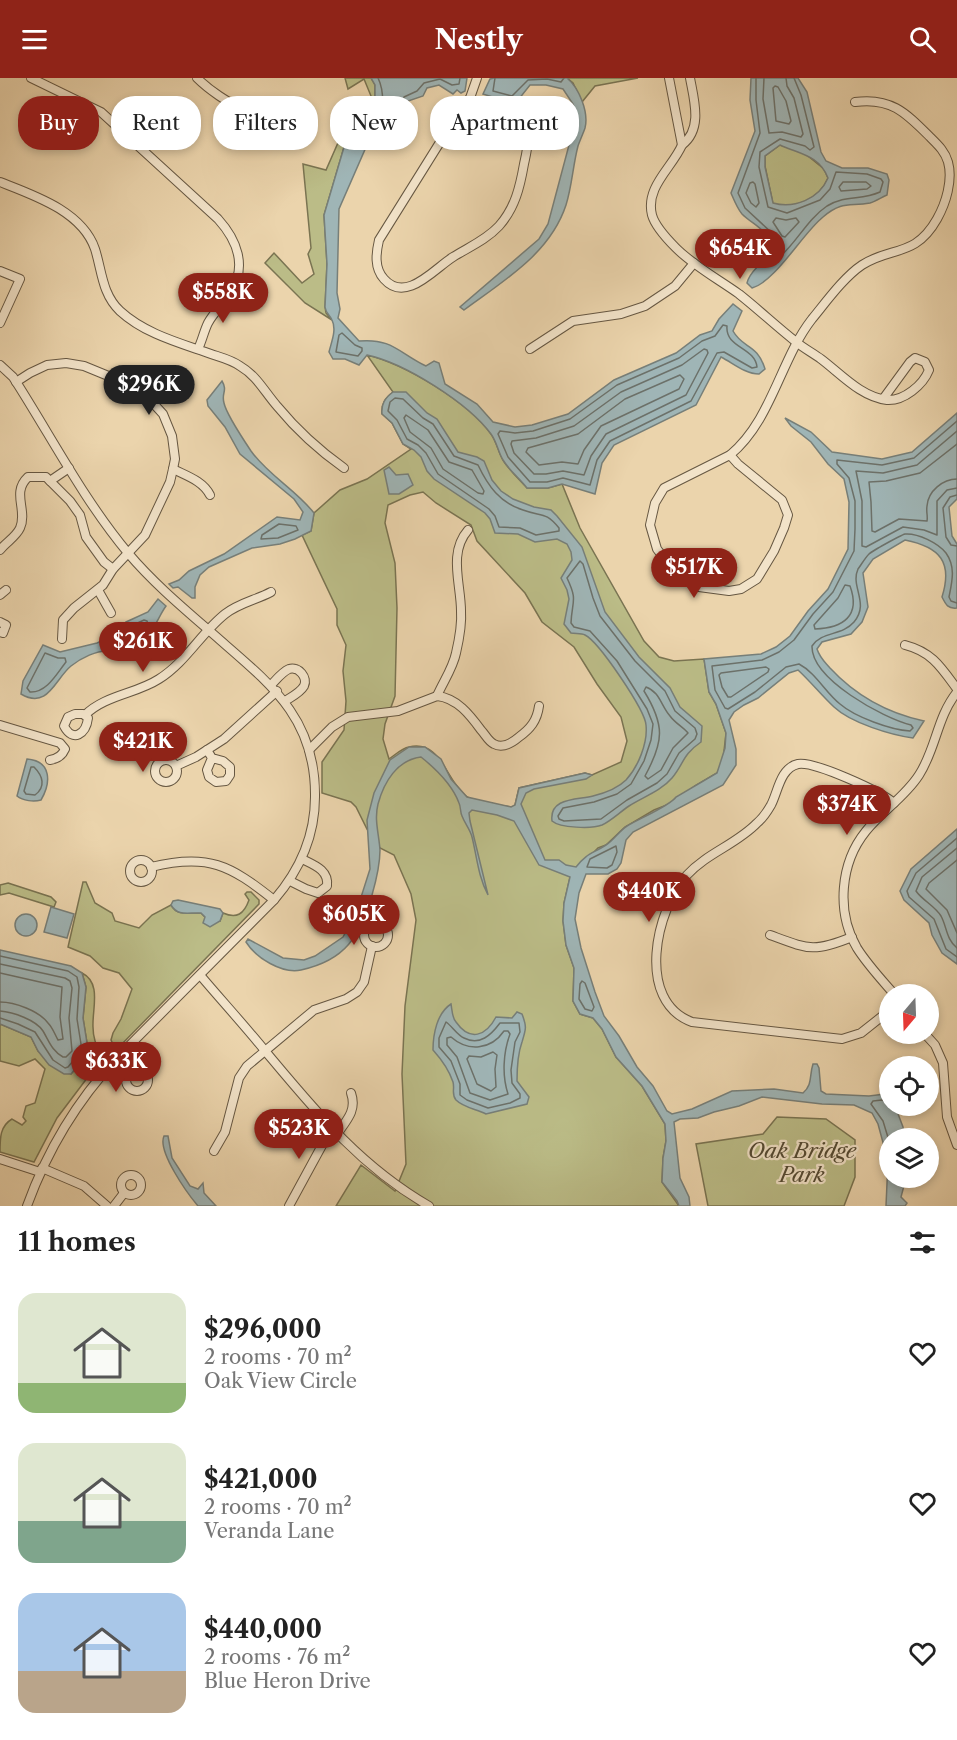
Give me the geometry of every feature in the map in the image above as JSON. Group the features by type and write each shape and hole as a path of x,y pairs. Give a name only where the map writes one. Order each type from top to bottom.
{"street":[{"path":"31,78 101,112 218,219 230,233 239,256 236,281 208,322 198,349"},
{"path":"197,78 219,96"},
{"path":"471,96 477,78"},
{"path":"669,78 682,145"},
{"path":"690,78 696,108 695,120 688,140 682,145 655,187 651,204 655,222 670,242 694,263 737,293 856,387 872,396 883,399 897,399 917,387 929,370 925,362 915,358 910,362 883,399"},
{"path":"470,98 490,110 514,118 522,125 526,133 528,145 518,194 505,218 482,241 452,257 417,283 405,288 392,285 382,278 377,267 379,240 470,98"},
{"path":"730,455 780,498 785,504 788,515 774,551 757,579 741,589 729,591 699,587 680,578 657,549 650,525 655,503 664,488 730,455 744,441 769,400 797,342 813,319 857,268 911,246 925,236 937,218 947,193 950,171 946,155 907,114 883,103 855,102"},
{"path":"0,182 59,210 84,229 95,251 104,288 115,306 128,318 146,329 238,364 254,375 277,406 327,456 344,468"},
{"path":"530,349 573,321 621,314 645,306 675,286 694,263"},
{"path":"0,271 20,279 0,323"},
{"path":"16,382 38,368 66,363 84,366 133,385 155,404 169,425 174,447 170,482 145,535 113,569 98,590 74,608 63,620 62,639"},
{"path":"0,365 16,382 95,510 128,553 155,583 274,688 285,701 309,750 314,770 315,804 311,832 302,859 290,881 274,900 116,1059 81,1100 64,1126 41,1170 27,1206"},
{"path":"50,481 69,468"},
{"path":"173,469 196,480 210,495"},
{"path":"0,550 16,535 21,526 22,511 19,492 24,481 33,476 41,476 50,481 77,509 86,537 104,562 113,569"},
{"path":"437,696 457,651 462,612 457,555 460,542 468,530"},
{"path":"98,590 111,613"},
{"path":"85,715 106,701 133,692 162,677 208,630 235,607 271,592"},
{"path":"0,622 6,625 3,633 0,632"},
{"path":"886,984 864,958 852,937 844,906 848,867 856,845 865,832 908,790 921,773 945,710 957,691 932,657 918,648 905,645"},
{"path":"176,766 207,750 237,728 289,669 300,671 305,677 302,690 285,701"},
{"path":"309,750 332,727 348,717 398,711 437,696 443,696 460,706 489,740 498,745 510,744 528,730 537,717 539,706"},
{"path":"0,725 60,743 64,749 63,753 50,760"},
{"path":"207,750 212,758"},
{"path":"879,1018 861,1032 842,1039 692,1022 679,1016 666,1003 658,978 657,953 662,923 669,902 679,886 704,859 755,826 771,805 785,773 793,766 812,765 877,791 894,803"},
{"path":"290,881 318,893 327,886 328,878 322,871 302,859"},
{"path":"151,867 186,861 215,864 240,874 274,900"},
{"path":"770,935 811,949 827,947 852,937"},
{"path":"214,1151 225,1132 239,1078 247,1066 314,1010 346,999 357,992 364,982 372,946"},
{"path":"200,975 335,1131 375,1170 429,1206"},
{"path":"934,1044 944,1063 947,1117 957,1144"},
{"path":"116,1059 129,1072"},
{"path":"289,1206 326,1138 352,1112 351,1093"},
{"path":"0,1159 41,1170 84,1186 107,1206"},
{"path":"114,1206 124,1193"}],"green space":[{"path":"345,78 371,78 375,85 375,96 371,96 364,79 348,89"},
{"path":"567,78 638,78 595,86 582,102 573,83"},
{"path":"780,145 803,152 824,169 828,178 819,192 798,204 773,204 765,156"},
{"path":"335,150 343,150 324,215 327,264 325,307 326,313 332,320 305,303 265,263 274,253 302,283 314,274 308,254 311,248 303,164 326,170"},
{"path":"367,355 417,376 467,409 491,434 505,464 527,488 548,488 562,484 580,528 644,641 659,657 674,661 704,659 709,692 716,704 726,733 723,760 717,773 672,803 654,810 625,827 606,845 598,848 570,877 564,903 563,921 566,945 574,968 573,1001 580,1014 593,1018 602,1029 616,1057 642,1086 665,1124 666,1141 662,1182 679,1206 336,1206 361,1165 395,1191 406,1164 402,1074 405,1006 416,920 411,894 394,855 380,848 351,802 322,793 322,762 344,730 346,701 343,671 346,645 337,625 337,609 302,535 311,531 314,513 340,490 367,479 411,449 403,444 392,423 382,414 384,402 393,392","holes":["423,492 471,525 477,541 525,593 542,622 574,647 621,717 627,741 621,762 592,775 585,773 519,788 515,805 512,807 481,802 466,796 429,749 420,746 406,748 389,759 383,739 385,724 395,696 397,608 395,563 385,523 388,505"]},
{"path":"83,882 86,882 95,903 112,913 115,921 139,928 152,915 171,905 180,913 201,913 205,917 220,921 223,913 236,915 245,909 249,900 245,894 247,892 251,892 259,900 259,904 119,1047 114,1046 111,1040 132,989 119,973 103,968 90,956 68,947"},
{"path":"8,883 51,897 56,902 54,907 9,893 0,895 0,885"},
{"path":"82,973 88,977 94,990 93,1031 101,1054 100,1061 57,1118 34,1162 0,1152 5,1125 12,1119 22,1125 26,1121 23,1117 26,1106 35,1103 45,1069 35,1059 19,1066 0,1061 0,1024 31,1037 38,1051 71,1074 86,1056 87,1043 83,1018 86,987"},
{"name":"Oak Bridge Park","path":"777,1117 826,1119 855,1140 855,1177 844,1206 708,1206 696,1144 763,1134"}],"water":[{"path":"371,78 467,78 465,91 461,93 457,90 453,94 439,85 427,88 423,96 418,98 375,96 375,85"},
{"path":"567,78 575,88 582,101 586,115 585,128 579,143 579,96 568,96 563,89 546,85 530,85 521,96 489,96 483,94 490,79"},
{"path":"751,78 798,78 807,92 821,152 826,161 842,168 868,168 887,174 889,180 887,195 870,203 841,206 823,217 770,276 752,288 747,283 767,253 768,239 762,230 742,214 731,193 755,131 750,100","holes":["780,145 814,160 828,178 819,192 805,201 789,205 773,203 765,167 765,156"]},
{"path":"343,150 365,150 339,209 337,293 340,309 338,318 359,341 388,344 426,366 434,361 439,363 445,384 477,404 493,422 515,427 532,425 568,414 614,380 676,353 700,335 712,331 719,319 733,304 742,311 733,331 741,341 754,350 765,369 759,374 749,372 721,357 696,405 614,445 602,463 595,494 562,484 548,488 527,488 505,464 493,437 481,422 452,397 417,375 382,359 367,355 359,365 345,359 333,359 329,352 334,328 325,307 327,264 324,215"},
{"path":"568,150 577,150 566,205 549,238 524,265 509,277 464,310 460,307 539,239 548,224"},
{"path":"222,381 225,408 251,451 265,468 314,513 311,531 280,544 252,548 209,567 200,575 195,587 195,598 192,598 178,587 173,588 169,584 179,580 189,571 224,554 277,517 300,520 303,512 294,499 240,454 225,427 208,406 207,400"},
{"path":"393,392 406,392 427,413 437,419 458,452 484,461 492,480 501,491 513,499 534,507 551,510 557,516 582,547 605,612 639,657 670,688 680,707 702,726 701,742 690,751 668,783 602,825 584,827 562,825 552,821 552,813 555,808 566,801 606,792 626,780 641,754 646,725 630,692 592,640 582,634 571,633 564,624 569,599 561,578 572,560 571,552 567,544 557,539 535,542 518,534 495,533 485,513 434,479 427,471 421,457 403,444 392,423 382,414 384,402"},
{"path":"957,413 957,499 949,507 952,536 957,544 957,608 948,606 942,597 946,574 941,558 927,547 905,540 873,559 863,573 868,607 862,622 851,634 822,642 817,649 830,668 861,695 897,713 924,721 913,738 883,731 850,718 834,707 798,670 789,673 758,698 734,712 729,720 736,749 736,765 723,785 633,832 626,840 621,863 617,869 608,874 586,874 579,893 575,919 581,948 604,1016 637,1067 653,1086 667,1111 672,1114 692,1109 732,1091 774,1089 803,1093 810,1083 813,1064 817,1064 821,1091 826,1094 879,1095 879,1116 899,1116 903,1128 879,1128 872,1113 854,1105 762,1097 698,1118 680,1119 674,1122 680,1178 689,1197 690,1206 679,1206 662,1182 666,1141 665,1124 642,1086 616,1057 602,1029 593,1018 580,1014 573,1001 574,968 566,945 563,921 564,903 570,877 539,865 514,821 472,810 469,813 470,821 488,895 480,874 471,834 461,814 456,796 443,777 421,757 398,767 388,780 381,796 376,816 379,861 372,895 356,935 340,953 316,966 294,971 270,963 250,948 246,942 248,939 283,958 304,960 315,956 343,937 356,913 370,869 367,820 374,793 390,760 409,747 425,747 441,759 451,779 467,797 511,807 515,805 519,788 585,773 592,775 586,779 534,789 526,793 521,804 545,860 559,860 566,865 576,867 587,856 609,843 627,826 717,773 725,748 726,733 716,704 709,692 704,659 761,654 776,647 790,636 828,589 848,549 849,502 844,479 828,464 811,442 791,426 785,418 811,432 832,452 882,459 912,452"},
{"path":"389,467 396,475 408,474 413,485 399,494 389,494 384,470"},
{"path":"158,599 166,606 153,629 143,640 123,652 99,652 79,660 44,696 30,698 21,694 23,681 43,645 60,652 97,643 106,639 126,622 148,612"},
{"path":"27,759 45,768 48,780 41,800 29,801 17,796"},
{"path":"957,829 957,964 942,953 932,935 929,923 904,900 900,891 911,869"},
{"path":"178,900 220,909 223,913 220,921 210,927 203,923 205,917 201,913 177,911 171,905 173,901"},
{"path":"51,907 74,914 67,938 44,932"},
{"path":"26,914 34,917 37,925 34,933 26,936 18,933 15,925 18,917"},
{"path":"0,950 71,966 82,973 86,987 83,1018 87,1043 86,1056 71,1074 64,1074 49,1065 31,1037 0,1024"},
{"path":"451,1004 455,1020 461,1028 472,1034 488,1029 496,1017 512,1018 517,1012 522,1014 525,1028 517,1081 529,1097 527,1104 486,1114 456,1100 449,1073 433,1050 437,1024 442,1013"},
{"path":"164,1136 168,1136 172,1158 190,1186 198,1189 203,1183 204,1193 216,1206 198,1206 193,1200 169,1161 163,1143"},
{"path":"887,1188 903,1188 901,1197 907,1203 905,1206 886,1206"}]}
